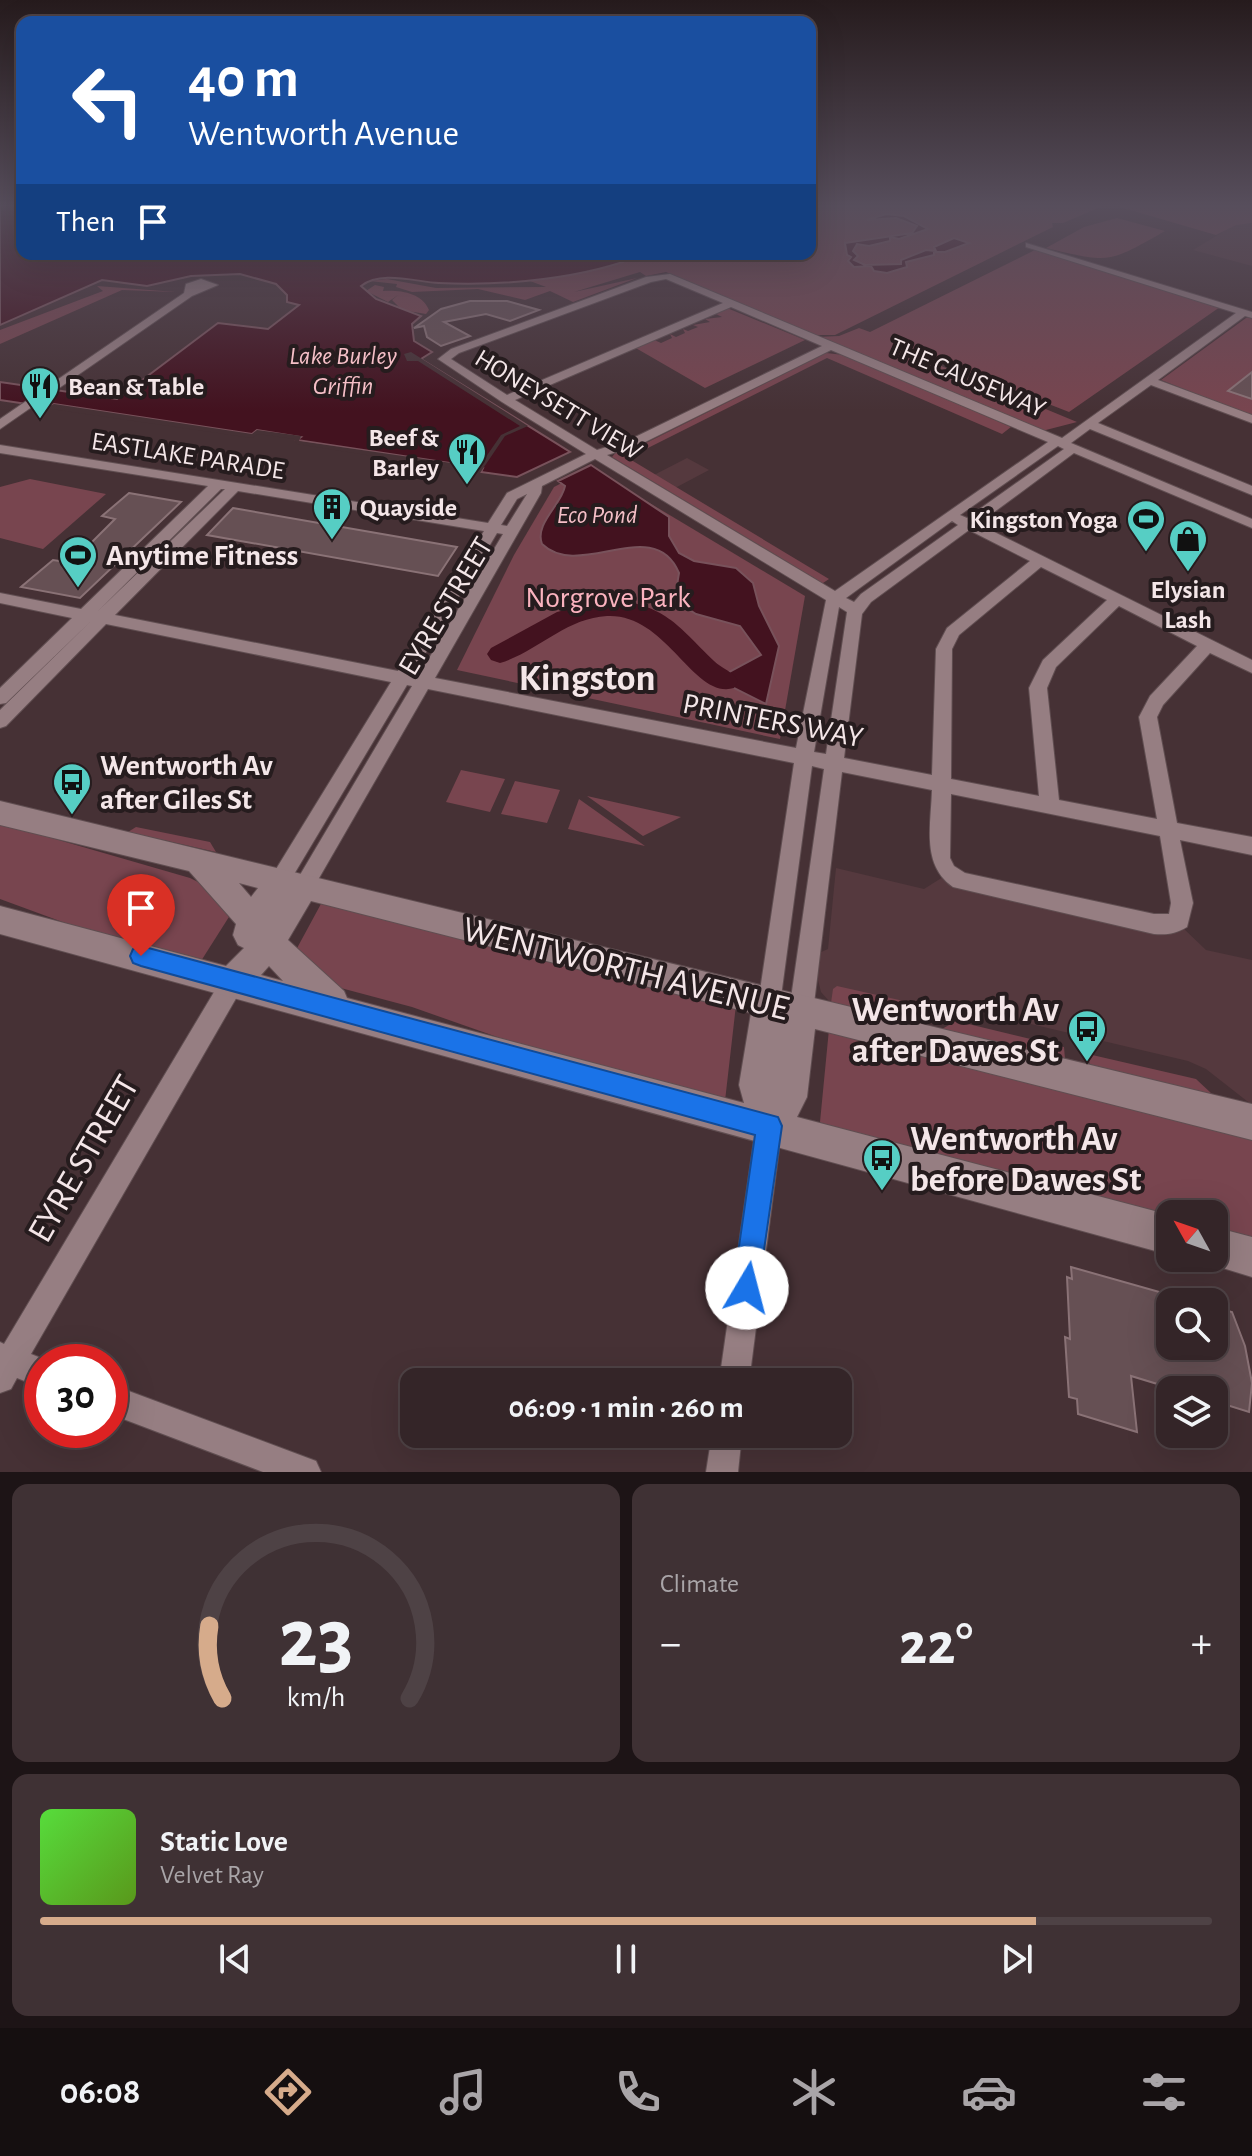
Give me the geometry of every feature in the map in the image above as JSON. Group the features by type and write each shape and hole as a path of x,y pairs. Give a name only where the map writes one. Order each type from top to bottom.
{"main road":[{"name":"WENTWORTH AVENUE","path":"0,813 1252,1122"},
{"path":"197,861 229,889 303,981 353,1016"},
{"name":"EYRE STREET","path":"234,980 292,883"},
{"path":"0,920 234,980 353,1016 1156,1231"},
{"path":"769,1126 789,1097 785,1008"},
{"path":"1228,1251 1252,1257"}],"street":[{"path":"1122,274 1247,314"},
{"name":"THE CAUSEWAY","path":"664,275 1252,524"},
{"name":"HONEYSETT VIEW","path":"664,275 444,358 448,365 590,457 855,610"},
{"path":"0,425 189,294"},
{"path":"506,400 732,303"},
{"path":"785,1008 812,934 855,610 866,598 968,524 1089,424 1247,314"},
{"name":"EYRE STREET","path":"292,883 316,820 403,678 497,536 534,493 535,485 590,457 633,443 826,342"},
{"path":"1150,381 1252,419"},
{"path":"1089,424 1252,491"},
{"path":"785,1008 779,927 827,618 834,600 950,514 1064,444"},
{"name":"EASTLAKE PARADE","path":"0,449 221,491"},
{"name":"EASTLAKE PARADE","path":"0,460 221,491 497,536"},
{"path":"0,698 84,615 221,491"},
{"path":"0,721 103,618 221,491"},
{"path":"950,514 1252,667"},
{"name":"EYRE STREET","path":"292,883 340,825 423,681 497,536"},
{"path":"1040,560 947,641 943,657 940,860 955,879 1161,925 1175,923 1183,913 1148,730 1149,713 1208,645"},
{"name":"PRINTERS WAY","path":"0,598 1252,846"},
{"path":"1050,806 1038,688 1049,664 1117,599"},
{"path":"316,820 340,825"},
{"path":"779,927 812,934"},
{"name":"EYRE STREET","path":"3,1365 234,980"},
{"path":"736,1368 769,1126"},
{"path":"3,1365 24,1369"},
{"path":"128,1406 305,1472"},
{"path":"722,1472 725,1448"}],"shaded area":[{"path":"687,458 709,470 675,488 654,475"},
{"path":"836,868 924,889 943,877 1183,928 1206,950 1252,960 1252,1105 1206,1069 1188,1061 958,1007 940,1008 919,1021 829,1001 821,992 817,976 819,953 828,949"}],"green space":[{"path":"459,274 634,274 574,292 637,278 573,302 550,291 525,300 478,289 412,292 396,287 397,284 369,281 387,279 436,288 546,287 530,281"},
{"path":"670,274 959,274 835,335 815,335"},
{"path":"987,274 1112,274 1220,307 1069,412 896,344 893,346 1077,422 1042,431 818,337 839,336 859,328 870,332"},
{"path":"375,285 384,287 383,291 416,296 429,310 426,314 402,310 392,300 398,295 388,302 366,291"},
{"path":"97,286 176,292 122,290 0,344 0,330 103,291"},
{"path":"727,308 805,340 705,388 634,347 652,339 661,343 672,338 670,334 676,337 685,333 683,329 688,331 698,327 693,325 710,322 705,319 722,317 714,313"},
{"path":"1252,317 1252,416 1161,380 1246,318"},
{"path":"826,353 844,355 1011,427 1002,434 827,358 628,458 829,579 820,585 814,578 612,457 617,451 644,444"},
{"name":"Norgrove Park","path":"591,468 805,596 780,739 457,670 514,555 554,487"},
{"path":"30,479 106,494 43,549 0,538 0,487"},
{"path":"461,770 505,779 490,812 446,802"},
{"path":"515,781 560,790 547,823 501,814"},
{"path":"587,796 681,817 643,836"},
{"path":"579,799 645,846 568,829"},
{"path":"0,823 190,878 214,890 234,909 201,961 87,931 0,899"},
{"path":"136,827 210,842 216,852 128,832"},
{"path":"322,902 736,1005 725,1101 520,1045 412,1007 337,987 296,950"},
{"path":"837,986 926,1006 926,1017 914,1022 831,1003 833,989"},
{"path":"956,1021 1064,1047 1065,1059 942,1029"},
{"path":"829,1029 1252,1135 1252,1243 1228,1236 1228,1200 1156,1200 1156,1217 824,1127 820,1122"},
{"path":"1088,1054 1196,1079 1212,1094 1090,1066"}],"water":[{"name":"Lake Burley Griffin","path":"0,274 577,274 516,282 464,284 388,278 369,281 361,286 376,299 421,316 412,324 414,341 432,352 421,359 570,452 517,477 481,472 483,468 297,440 301,437 257,430 252,434 54,404 47,407 0,400 0,382 117,399 218,323 268,329 299,305 287,302 287,295 276,284 240,274 191,276 147,286 102,280 0,325"},
{"name":"Eco Pond","path":"591,465 669,517 669,536 679,553 694,561 736,568 753,583 759,606 779,646 766,704 716,679 761,655 740,626 696,614 682,605 676,591 679,573 667,556 652,548 635,547 576,556 558,553 542,544 542,529 565,486 558,481"}],"pier":[{"path":"411,352 528,426 505,436 480,473 297,444 294,439 258,434 252,438 44,408 54,404 252,434 257,430 301,436 299,441 479,467 501,435 520,426 418,361 407,361 404,354"}],"building":[{"path":"470,301 507,301 539,310 510,321 486,314 444,322 470,336 441,346 427,337 424,326 414,328 441,309"},
{"path":"1252,372 1252,399 1228,391"},
{"path":"129,493 181,502 80,598 21,587 53,560 66,562 83,551 115,519 102,516"},
{"name":"Quayside","path":"233,508 457,547 438,576 207,535"},
{"path":"1071,1267 1156,1291 1156,1360 1228,1360 1228,1311 1232,1312 1245,1346 1252,1383 1249,1412 1228,1405 1228,1376 1156,1376 1156,1384 1131,1376 1137,1432 1078,1414 1077,1399 1069,1397 1065,1337 1070,1339 1067,1277 1072,1279"}],"waterway":[{"path":"500,654 565,618 608,607 630,610 652,618 676,635 709,672 725,681"}],"place":[{"name":"Bean & Table","path":"40,420"},
{"name":"Beef & Barley","path":"467,486"},
{"name":"Quayside","path":"332,541"},
{"name":"Kingston Yoga","path":"1146,553"},
{"name":"Elysian Lash","path":"1188,573"},
{"name":"Anytime Fitness","path":"78,589"},
{"name":"Wentworth Av after Giles St","path":"72,816"},
{"name":"Wentworth Av after Dawes St","path":"1087,1063"},
{"name":"Wentworth Av before Dawes St","path":"882,1192"}],"district":[{"name":"Kingston","path":"587,677"}],"route":[{"path":"141,956 353,1016 769,1126 747,1288"}]}
